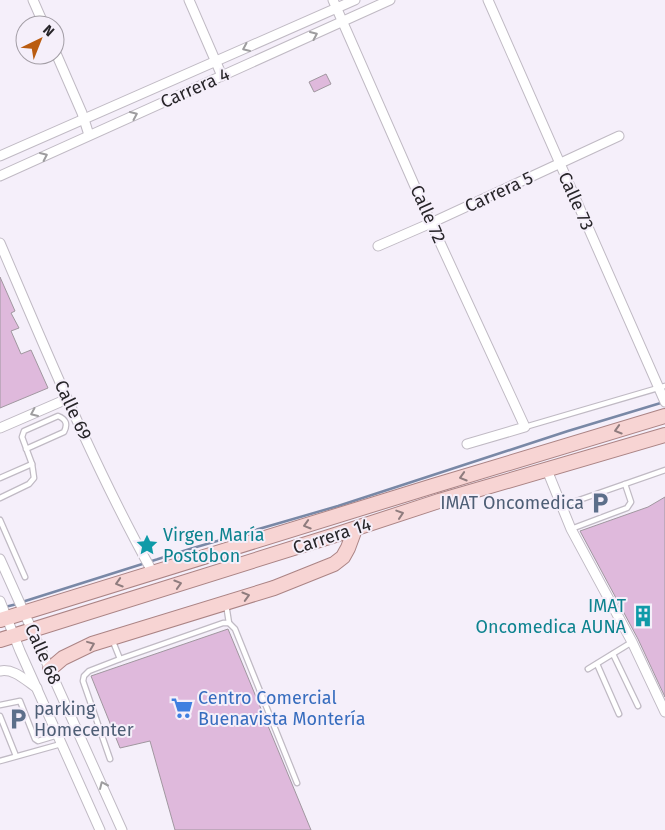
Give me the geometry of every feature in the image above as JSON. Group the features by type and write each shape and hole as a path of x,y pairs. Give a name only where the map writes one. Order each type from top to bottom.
{"main road":[{"name":"Carrera 14","path":"3,612 665,416"},
{"name":"Carrera 14","path":"0,640 439,501 665,435"},
{"path":"50,669 63,658 92,644 274,588 334,564 343,557 355,529"}],"street":[{"path":"33,0 40,15"},
{"path":"189,0 222,76"},
{"name":"Carrera 4","path":"0,156 280,33 335,4 355,0"},
{"name":"Carrera 4","path":"0,176 390,0"},
{"name":"Calle 73","path":"488,0 663,392"},
{"name":"Calle 72","path":"335,4 431,223 525,427"},
{"path":"280,33 289,46"},
{"path":"61,65 85,120 89,135"},
{"name":"Carrera 5","path":"378,246 620,136"},
{"name":"Calle 69","path":"0,244 67,399 150,569"},
{"path":"0,428 67,399"},
{"path":"467,444 525,427"},
{"path":"547,470 571,529 632,642 664,710"},
{"name":"Calle 68","path":"0,560 122,830"},
{"name":"Calle 68","path":"3,612 100,830"},
{"path":"0,671 4,670 17,674 38,689"}],"lane":[{"path":"525,427 663,392"},
{"path":"0,498 29,484 34,478 32,464 26,449 22,437 24,431 58,416 63,418 67,428 64,432 26,449"},
{"path":"0,478 32,464"},
{"path":"561,506 665,470"},
{"path":"571,529 627,508 631,502 625,484"},
{"path":"0,520 25,577"},
{"path":"226,602 229,623 235,629 297,783"},
{"path":"110,759 83,681 84,676 89,671 120,659 223,623 229,623"},
{"path":"112,638 120,659"},
{"path":"588,669 632,642"},
{"path":"613,654 638,706"},
{"path":"597,664 619,714"},
{"path":"0,705 20,701 35,739 38,741 60,739"},
{"path":"0,716 16,756"},
{"path":"0,761 60,739"}],"building":[{"path":"326,74 331,84 314,92 309,82"},
{"path":"0,277 15,311 11,313 19,328 11,331 21,354 31,350 48,388 0,408"},
{"name":"IMAT Oncomedica AUNA","path":"665,497 665,697 638,639 580,531 648,507"},
{"name":"Centro Comercial Buenavista Montería","path":"228,629 311,830 175,830 150,741 120,748 91,676"}],"waterway":[{"path":"22,602 193,548 338,506 568,431 664,402"},
{"path":"5,607 17,604"}],"place":[{"name":"IMAT Oncomedica","path":"600,503"},
{"name":"Virgen María Postobon","path":"147,545"},
{"name":"IMAT Oncomedica AUNA","path":"643,616"},
{"name":"Centro Comercial Buenavista Montería","path":"182,708"},
{"name":"parking Homecenter","path":"18,719"}]}
